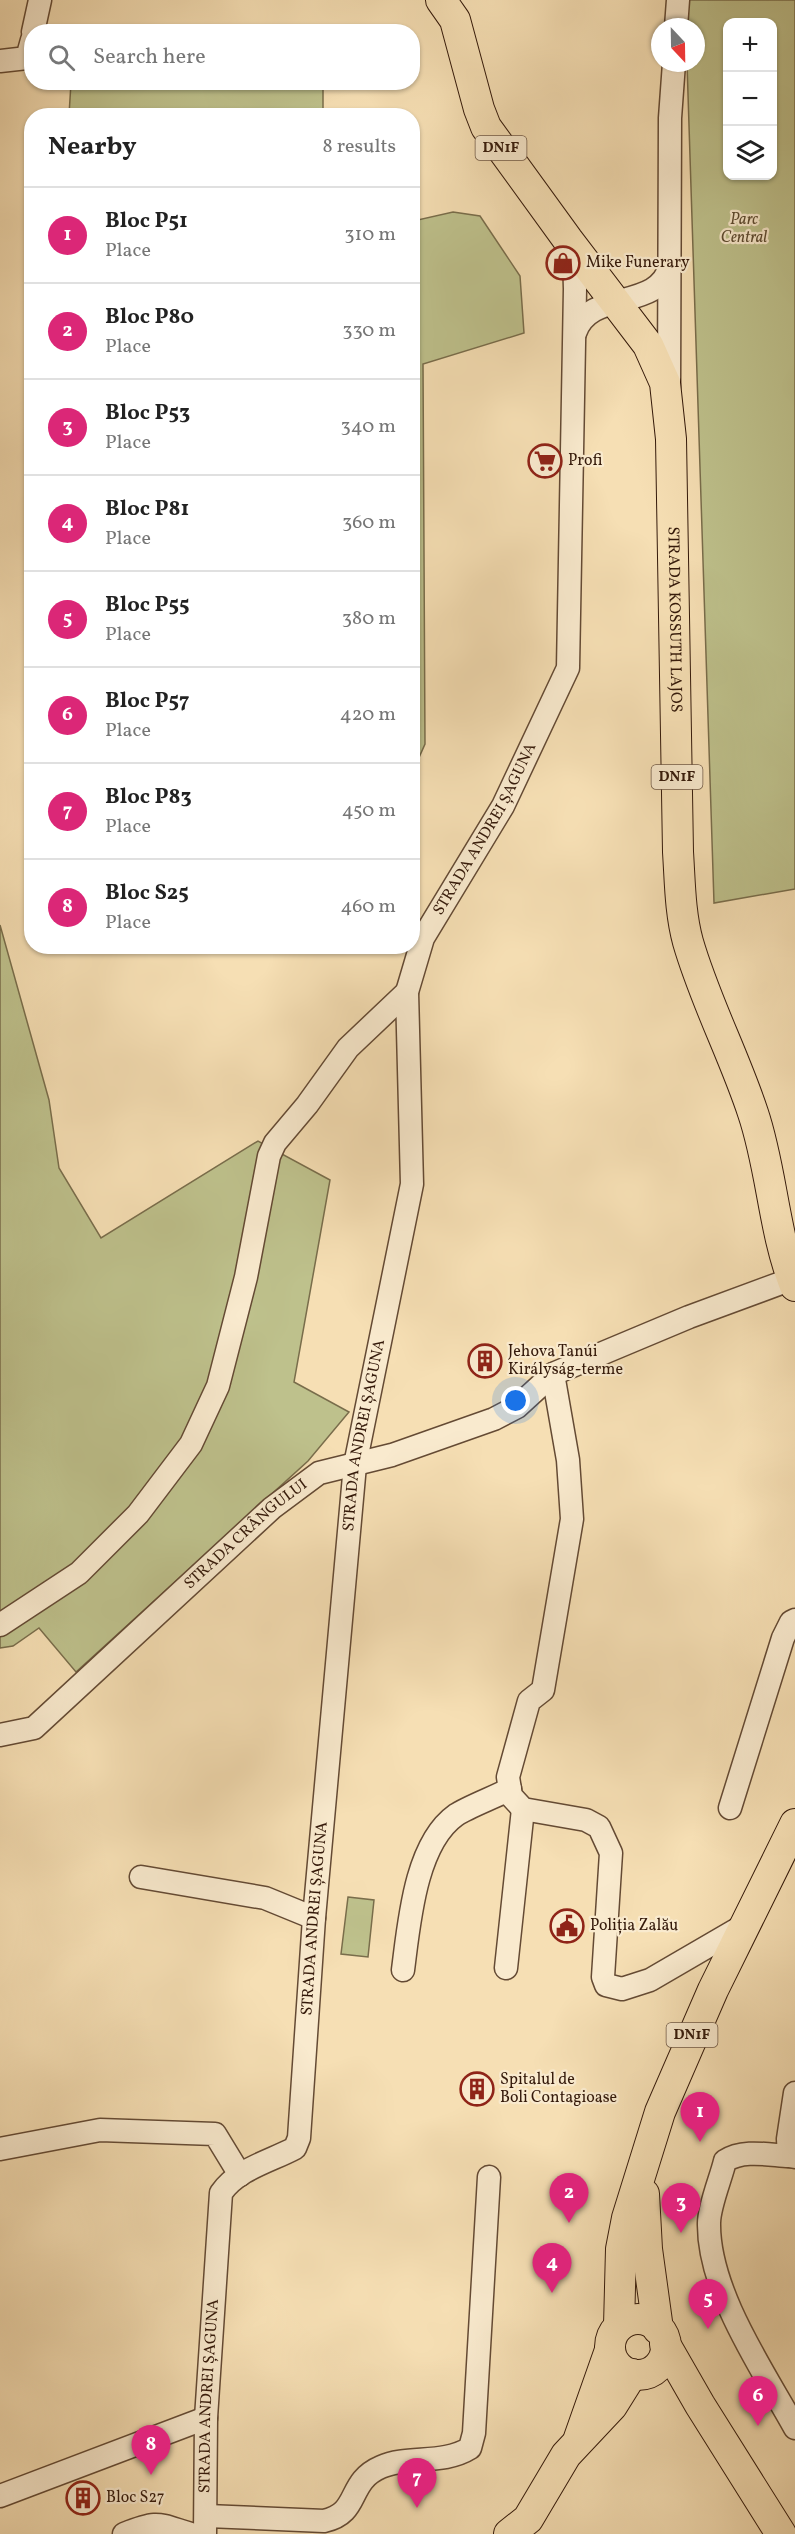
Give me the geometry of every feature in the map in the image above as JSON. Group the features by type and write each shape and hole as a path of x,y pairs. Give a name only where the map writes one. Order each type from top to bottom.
{"main road":[{"name":"STRADA KOSSUTH LAJOS","path":"441,0 455,20 486,127 648,345 665,383 669,409 678,840 682,914 688,942 704,991 753,1112 765,1155 783,1249 794,1282"},
{"name":"DN1F","path":"614,2338 621,2249 631,2201 647,2151 684,2054 795,1824"},
{"name":"DN1F","path":"647,2151 644,2190 645,2230 662,2336 700,2405 782,2534"},
{"path":"509,2534 528,2519 554,2473 578,2440 612,2406 636,2375 649,2373 662,2361 662,2336 644,2320 626,2322 614,2338 578,2440"},
{"path":"614,2338 617,2366 700,2405"}],"street":[{"path":"35,24 40,0"},
{"path":"677,18 678,0"},
{"path":"0,61 24,58"},
{"path":"669,409 670,118 673,72"},
{"name":"STRADA ANDREI ȘAGUNA","path":"420,948 423,938 503,806 568,668 575,265 568,240"},
{"path":"575,333 582,318 589,311 642,295 657,287 668,274 670,266"},
{"name":"STRADA ANDREI ȘAGUNA","path":"206,2525 206,2418 221,2193 227,2184 240,2175 295,2148 299,2138 314,1918 355,1465 412,1184 407,992 418,954"},
{"path":"0,1625 79,1573 138,1514 191,1444 218,1386 246,1277 269,1156 274,1143 307,1105 348,1048 407,992"},
{"name":"STRADA CRÂNGULUI","path":"0,1735 34,1728 272,1508 319,1473 392,1455 494,1419 517,1407 554,1374 689,1317 794,1282"},
{"path":"554,1374 568,1461 572,1519 543,1690 529,1701 508,1777 511,1796 523,1809 586,1820 599,1827 611,1853 603,1977 606,1985 622,1989 650,1980 748,1923"},
{"path":"729,1808 783,1638 795,1620"},
{"path":"403,1970 412,1900 434,1839 456,1815 510,1789"},
{"path":"506,1968 523,1809"},
{"path":"141,1877 265,1898 314,1918"},
{"path":"795,2093 788,2139 792,2156 742,2154 734,2155 726,2161 708,2222 714,2258 728,2305 795,2428"},
{"path":"0,2150 100,2130 215,2134 240,2175"},
{"path":"206,2525 324,2521 336,2518 344,2512 363,2477 382,2466 459,2455 470,2448 474,2433 489,2177"},
{"path":"0,2496 206,2418"},
{"path":"124,2534 161,2523 191,2534"}],"green space":[{"name":"Parc Central","path":"685,0 795,0 795,889 714,903 687,72 705,72 705,18 686,18"},
{"path":"71,90 323,90 323,108 69,108"},
{"path":"453,212 480,216 520,276 524,333 423,364 425,744 420,755 420,219"},
{"path":"0,925 49,1100 59,1168 101,1238 258,1141 330,1180 294,1382 349,1412 308,1461 76,1672 39,1628 13,1646 0,1648"},
{"path":"348,1897 374,1900 368,1957 341,1954"}],"place":[{"name":"Mike Funerary","path":"563,263"},
{"name":"Profi","path":"545,461"},
{"name":"Jehova Tanúi Királyság-terme","path":"485,1361"},
{"name":"Poliția Zalău","path":"567,1926"},
{"name":"Spitalul de Boli Contagioase","path":"477,2089"},
{"name":"Bloc P51","path":"700,2142"},
{"name":"Bloc P80","path":"569,2223"},
{"name":"Bloc P53","path":"681,2233"},
{"name":"Bloc P81","path":"552,2293"},
{"name":"Bloc P55","path":"708,2329"},
{"name":"Bloc P57","path":"758,2426"},
{"name":"Bloc S25","path":"151,2475"},
{"name":"Bloc S27","path":"83,2498"},
{"name":"Bloc P83","path":"417,2508"}]}
